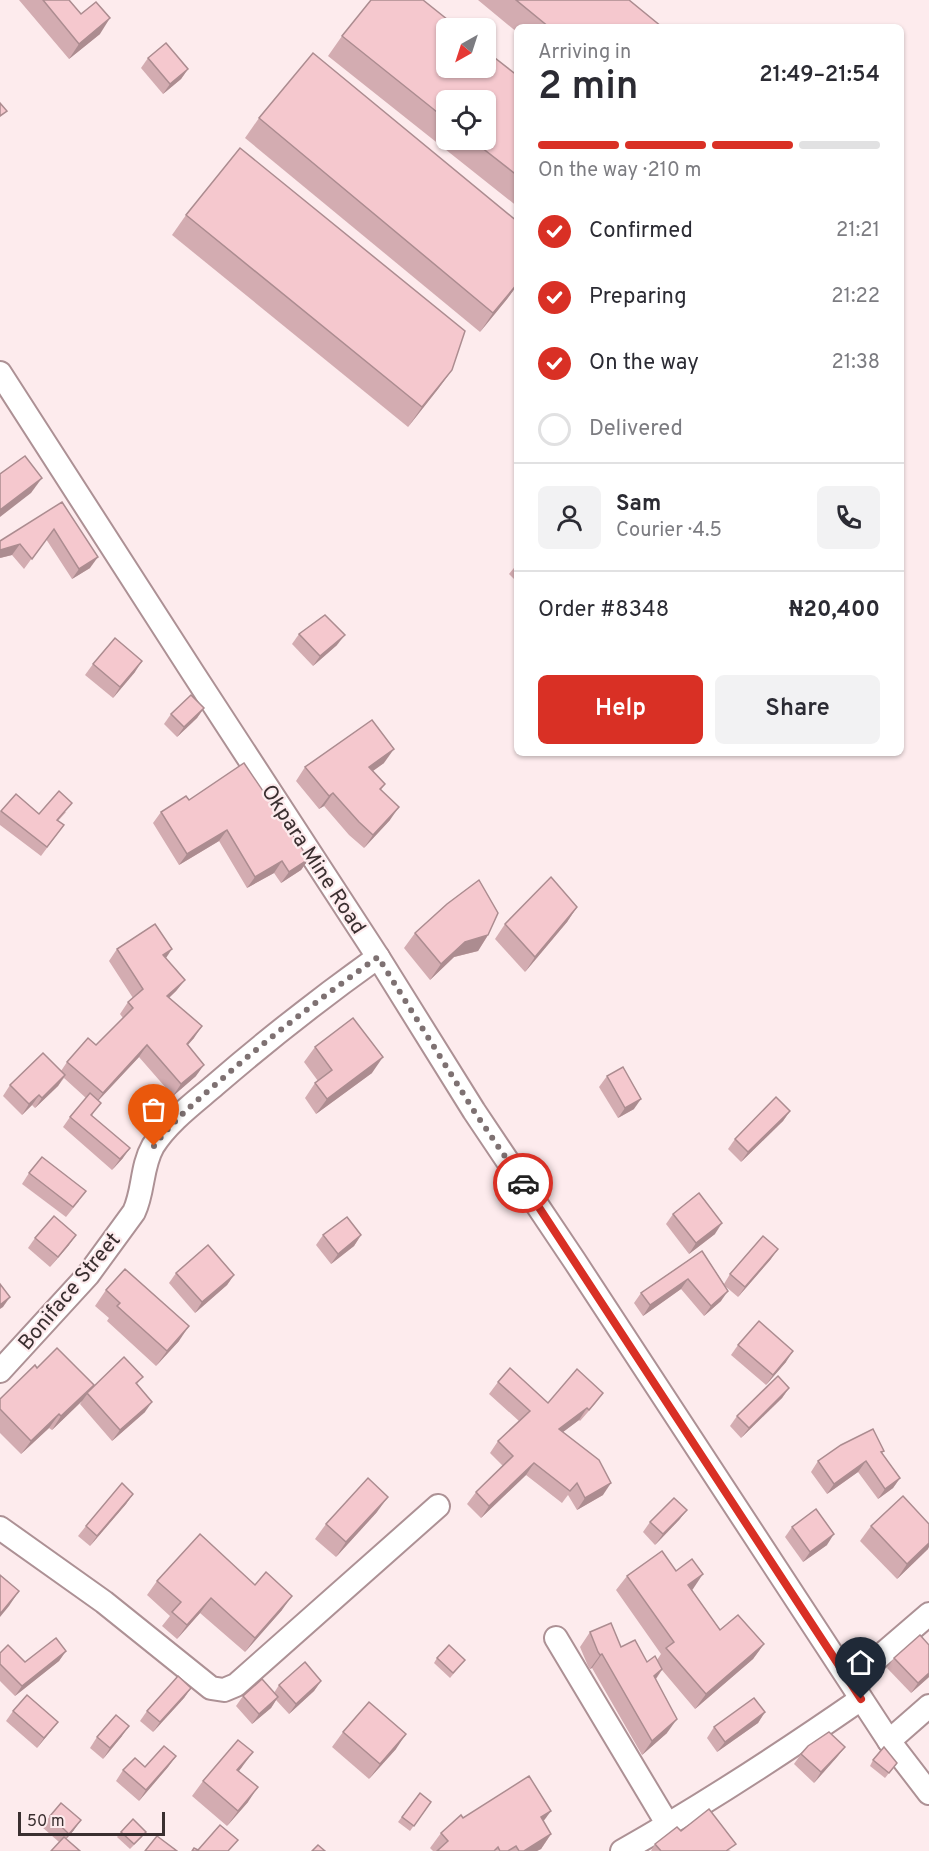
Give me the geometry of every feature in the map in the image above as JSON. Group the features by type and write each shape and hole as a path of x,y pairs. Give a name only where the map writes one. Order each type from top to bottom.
{"street":[{"name":"Okpara Mine Road","path":"0,373 192,673 378,957 474,1111 889,1741 929,1793"},
{"name":"Boniface Street","path":"0,1371 88,1275 134,1212 147,1159 164,1131 240,1064 331,991 378,957"},
{"path":"0,1528 104,1602 211,1688 224,1690 236,1685 438,1506"},
{"path":"621,1851 668,1825 785,1752 856,1690 929,1614"},
{"path":"556,1638 668,1825"},
{"path":"889,1741 929,1706"}],"building":[{"path":"43,0 69,0 81,14 96,2 110,18 79,44"},
{"path":"371,0 423,0 446,18 436,18 436,78 496,78 496,59 514,73 514,173 485,150 496,150 496,90 436,90 436,111 342,36"},
{"path":"516,0 629,0 658,24 545,24"},
{"path":"166,43 188,69 170,84 148,58"},
{"path":"313,53 514,219 514,288 493,313 259,118"},
{"path":"0,103 7,111 0,116"},
{"path":"240,148 465,331 452,370 422,407 186,215"},
{"path":"25,456 42,478 0,510 0,474"},
{"path":"62,502 98,557 79,569 54,529 32,559 20,544 0,550 0,541"},
{"path":"325,615 345,635 320,656 299,634"},
{"path":"115,638 142,661 120,687 93,664"},
{"path":"191,695 204,708 184,727 171,714"},
{"path":"372,720 394,749 369,767 385,784 380,789 399,807 373,835 333,793 329,796 305,767"},
{"path":"244,763 309,859 289,872 282,861 255,877 227,830 187,854 161,812 186,796 189,800"},
{"path":"59,791 72,803 57,820 64,825 47,847 1,811 16,794 39,814"},
{"path":"551,877 577,907 535,957 505,924"},
{"path":"479,880 498,913 488,935 465,942 441,964 415,933 447,904"},
{"path":"155,924 172,949 163,955 185,980 167,996 202,1026 187,1044 204,1065 181,1084 147,1045 103,1093 67,1062 88,1038 96,1045 133,1008 128,1002 143,989 117,949"},
{"path":"353,1018 383,1057 327,1099 315,1083 332,1070 315,1047"},
{"path":"43,1053 65,1075 42,1098 39,1095 29,1104 10,1085"},
{"path":"623,1067 641,1099 625,1108 607,1076"},
{"path":"90,1093 101,1103 91,1115 130,1148 120,1159 70,1117"},
{"path":"776,1097 790,1111 748,1152 735,1139"},
{"path":"42,1157 86,1191 73,1207 29,1173"},
{"path":"699,1193 722,1223 696,1243 673,1214"},
{"path":"54,1216 76,1235 58,1257 35,1238"},
{"path":"347,1217 361,1235 338,1254 323,1235"},
{"path":"763,1236 778,1249 745,1287 730,1274"},
{"path":"208,1245 234,1275 202,1302 176,1273"},
{"path":"702,1251 728,1291 711,1306 688,1279 650,1305 641,1293"},
{"path":"125,1269 189,1326 167,1351 117,1306 120,1303 106,1290"},
{"path":"0,1284 10,1297 0,1305"},
{"path":"759,1321 793,1351 773,1375 738,1345"},
{"path":"57,1348 94,1385 31,1441 0,1409 0,1399 35,1365 37,1368"},
{"path":"124,1357 143,1377 136,1383 152,1402 120,1430 87,1393"},
{"path":"510,1368 548,1403 577,1369 603,1393 589,1410 587,1408 559,1429 599,1460 611,1483 585,1498 577,1483 570,1491 534,1463 489,1506 476,1492 513,1456 498,1441 530,1411 498,1382"},
{"path":"778,1376 789,1388 749,1428 737,1416"},
{"path":"873,1429 884,1451 881,1452 900,1478 885,1489 866,1461 834,1484 818,1461 841,1445"},
{"path":"368,1478 388,1497 346,1542 326,1524"},
{"path":"122,1483 133,1494 97,1536 86,1526"},
{"path":"903,1496 929,1524 929,1543 907,1564 871,1526"},
{"path":"674,1498 687,1510 663,1534 650,1522"},
{"path":"816,1509 834,1534 810,1552 792,1527"},
{"path":"200,1534 255,1585 266,1572 292,1596 255,1638 211,1598 187,1625 172,1612 181,1602 157,1581"},
{"path":"662,1551 676,1571 692,1559 703,1574 688,1585 720,1630 738,1615 764,1644 706,1694 666,1648 674,1642 627,1576"},
{"path":"0,1575 19,1591 0,1614"},
{"path":"611,1623 621,1647 635,1640 647,1662 655,1656 662,1669 654,1676 677,1719 652,1741 602,1654 598,1652 590,1632"},
{"path":"920,1635 929,1645 929,1673 918,1683 894,1658"},
{"path":"56,1638 66,1651 22,1686 0,1664 0,1653 8,1645 25,1662"},
{"path":"449,1645 465,1660 453,1673 437,1658"},
{"path":"305,1662 321,1681 296,1704 279,1685"},
{"path":"178,1676 191,1688 160,1722 147,1711"},
{"path":"262,1679 278,1697 259,1714 243,1696"},
{"path":"27,1695 58,1722 44,1738 13,1711"},
{"path":"754,1698 765,1712 725,1742 714,1727"},
{"path":"369,1702 406,1734 380,1764 343,1732"},
{"path":"116,1715 129,1726 110,1748 97,1737"},
{"path":"829,1732 845,1747 821,1772 801,1754 808,1746"},
{"path":"238,1740 253,1752 237,1770 258,1787 238,1811 203,1781"},
{"path":"164,1746 176,1756 146,1790 123,1770 135,1758 145,1767"},
{"path":"884,1747 897,1763 889,1773 873,1760"},
{"path":"529,1776 551,1811 541,1817 551,1834 524,1851 519,1851 516,1846 508,1851 500,1851 498,1847 494,1851 437,1851 448,1841 441,1833 461,1815 463,1818"},
{"path":"420,1793 431,1802 414,1826 402,1817"},
{"path":"61,1803 81,1820 69,1834 50,1816"},
{"path":"709,1809 736,1844 726,1851 661,1851 655,1844 677,1827 681,1831"},
{"path":"133,1819 146,1832 134,1844 121,1832"},
{"path":"220,1825 238,1840 228,1851 192,1851 194,1848 198,1850"},
{"path":"157,1836 177,1851 145,1851"},
{"path":"64,1837 80,1851 51,1851"},
{"path":"318,1845 325,1851 312,1851"}],"way so far":[{"path":"154,1146 164,1131 183,1112 331,991 378,957 474,1111 523,1183"}],"route":[{"path":"523,1183 861,1699"}]}
